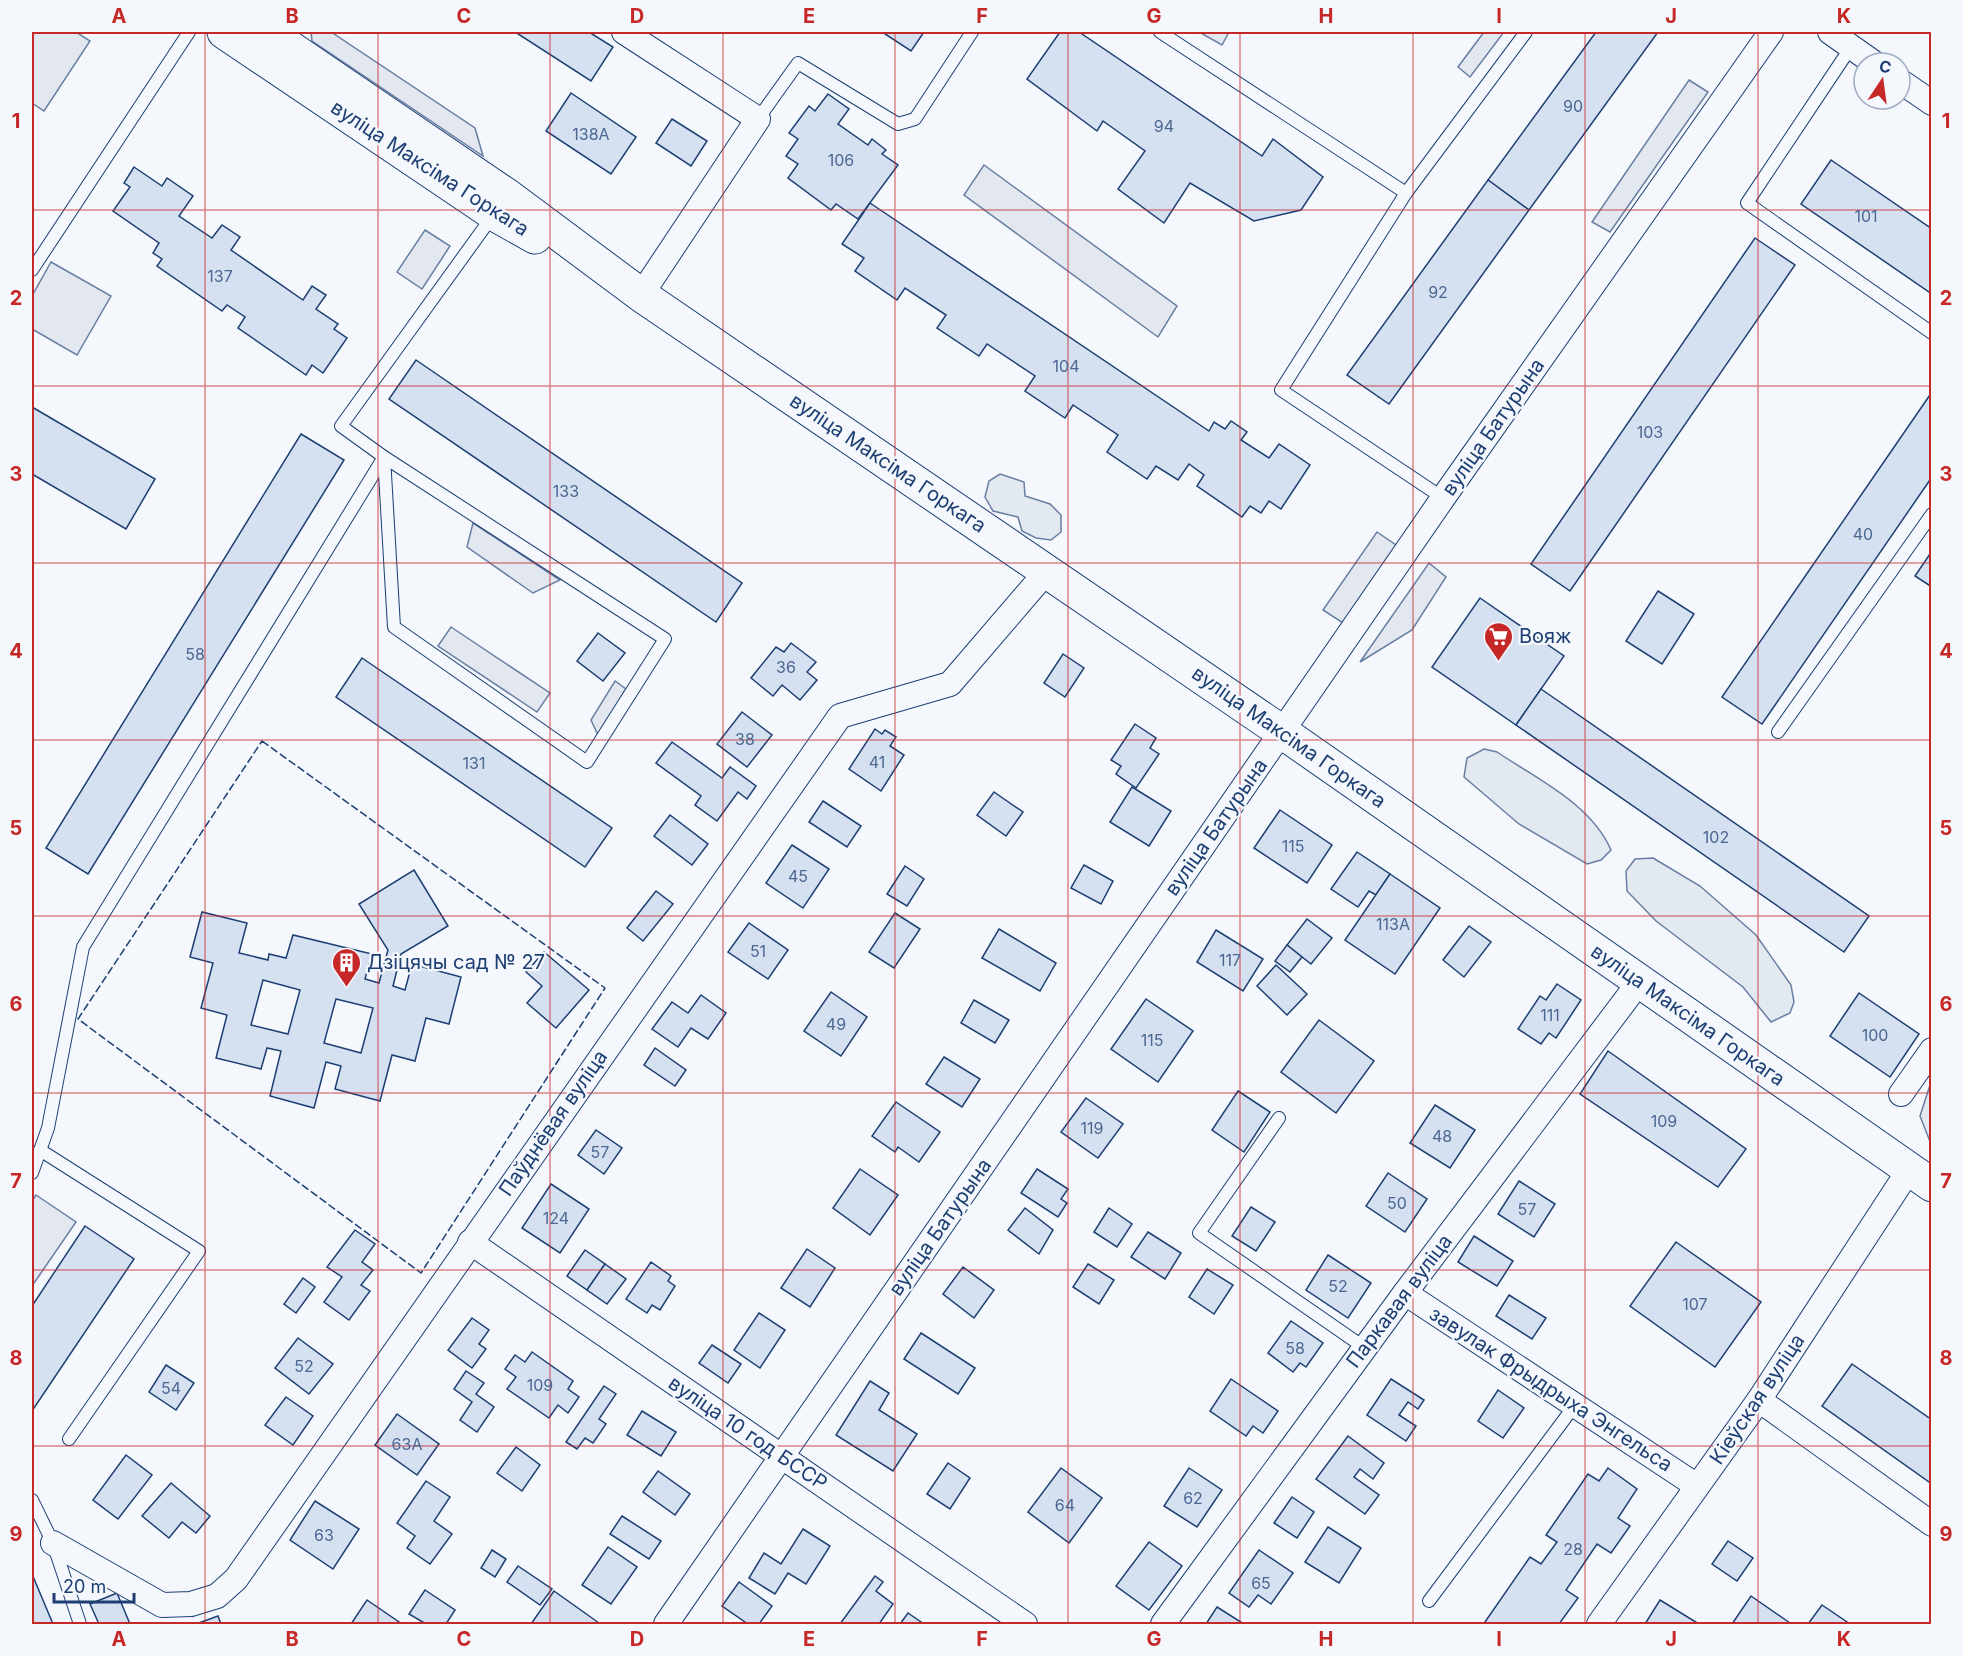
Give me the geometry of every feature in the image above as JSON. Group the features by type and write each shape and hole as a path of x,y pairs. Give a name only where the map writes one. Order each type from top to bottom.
{"street":[{"name":"вуліца Максіма Горкага","path":"224,32 641,295 1282,732 1920,1178"},
{"name":"вуліца Максіма Горкага","path":"267,32 501,205"},
{"path":"624,32 758,119 641,295"},
{"name":"вуліца Батурына","path":"666,1624 1443,498 1771,32"},
{"path":"1830,32 1857,51"},
{"path":"1912,90 1932,104"},
{"name":"Паўднёвая вуліца","path":"53,1544 162,1605 191,1604 217,1596 236,1579 840,716 950,684 1047,571"},
{"name":"Паркавая вуліца","path":"1163,1624 1405,1293 1640,981"},
{"path":"1901,1094 1932,1050"},
{"name":"Кіеўская вуліца","path":"1599,1624 1920,1178"},
{"name":"вуліца 10 год БССР","path":"470,1242 1025,1624"},
{"name":"завулак Фрыдрыха Энгельса","path":"1405,1293 1697,1486"},
{"path":"1759,1400 1932,1524"}],"lane":[{"path":"32,270 189,32"},
{"path":"758,119 798,63 898,124 915,119 972,32"},
{"path":"1160,32 1406,193"},
{"path":"1443,498 1281,390 1406,193 1527,32"},
{"path":"1851,47 1748,203 1932,333"},
{"path":"384,457 394,627 587,762 665,639 384,457 341,426 501,205"},
{"path":"32,1173 48,1128 83,947 384,457"},
{"path":"1778,732 1932,514"},
{"path":"1279,1118 1199,1233 1365,1348"},
{"path":"40,1150 199,1251 69,1439"},
{"path":"1429,1601 1575,1406"},
{"path":"32,1500 53,1544 80,1624"}],"shaded area":[{"path":"32,32 76,32 90,41 44,111 32,103"},
{"path":"311,32 331,32 475,128 483,156 312,41"},
{"path":"1199,32 1229,32 1222,45"},
{"path":"1484,32 1504,32 1470,77 1458,67"},
{"path":"1689,80 1708,92 1610,232 1592,222"},
{"path":"984,165 1177,306 1158,337 964,195"},
{"path":"425,230 450,246 422,289 397,272"},
{"path":"51,262 111,296 77,355 32,329 32,296"},
{"path":"1000,474 1024,482 1025,496 1050,504 1061,515 1061,532 1051,540 1036,538 1022,531 1018,517 993,511 985,497 989,481"},
{"path":"473,523 560,580 533,593 467,547"},
{"path":"1377,532 1396,545 1343,623 1323,610"},
{"path":"1429,563 1446,577 1412,630 1360,662"},
{"path":"451,627 550,693 537,712 438,646"},
{"path":"615,681 626,689 598,735 591,720"},
{"path":"1484,749 1497,752 1562,794 1590,819 1611,850 1601,860 1587,864 1519,824 1464,777 1467,758"},
{"path":"1653,858 1700,886 1756,935 1791,985 1794,1002 1790,1013 1771,1022 1743,987 1656,921 1627,891 1626,871 1635,859"},
{"path":"1931,1082 1932,1144 1920,1116"},
{"path":"36,1195 76,1222 32,1286 32,1201"}],"building":[{"path":"515,32 589,32 613,47 591,81"},
{"path":"882,32 924,32 911,51"},
{"path":"1060,32 1079,32 1262,156 1273,139 1323,177 1301,210 1254,221 1190,183 1164,223 1118,189 1145,151 1103,121 1097,131 1027,79"},
{"path":"1596,32 1658,32 1529,210 1488,180"},
{"path":"571,93 636,137 611,174 546,131"},
{"path":"828,94 849,109 838,124 868,145 872,139 886,150 882,154 898,165 858,219 836,204 831,210 788,178 798,164 786,156 798,139 789,133 809,106 815,111"},
{"path":"672,119 707,141 691,166 656,143"},
{"path":"1831,160 1932,229 1932,294 1801,204"},
{"path":"134,167 162,186 167,178 193,196 179,216 212,238 222,225 240,237 231,250 303,300 312,286 326,295 316,309 338,324 334,329 347,338 323,373 312,365 306,375 238,328 245,317 227,305 222,311 157,266 162,259 153,253 159,243 113,211 130,187 124,183"},
{"path":"1488,180 1529,210 1389,404 1347,375"},
{"path":"870,203 1209,431 1214,422 1225,429 1231,421 1247,432 1241,440 1269,458 1279,444 1310,465 1281,509 1269,501 1261,513 1250,506 1242,517 1197,486 1204,475 1189,464 1178,480 1156,466 1147,479 1107,452 1118,435 1073,405 1065,418 1025,391 1035,376 987,344 979,356 937,328 946,315 905,288 897,300 855,271 864,258 842,244"},
{"path":"1755,238 1795,265 1570,591 1531,564"},
{"path":"416,360 742,583 716,622 389,399"},
{"path":"1932,392 1932,477 1762,724 1722,697"},
{"path":"32,407 155,479 126,529 32,474"},
{"path":"301,434 344,460 88,874 46,848"},
{"path":"1932,551 1932,587 1915,576"},
{"path":"1658,591 1694,614 1662,664 1626,641"},
{"name":"Вояж","path":"1480,598 1564,656 1516,725 1432,667"},
{"path":"598,633 625,653 603,681 577,661"},
{"path":"791,643 816,662 807,672 817,680 800,700 782,685 773,696 751,678 776,647 784,652"},
{"path":"1063,654 1084,668 1065,697 1044,683"},
{"path":"362,658 612,828 585,867 336,697"},
{"path":"1541,689 1869,916 1844,952 1516,725"},
{"path":"742,712 772,735 747,767 717,744"},
{"path":"1135,724 1156,738 1150,748 1159,754 1136,788 1116,774 1121,766 1111,760"},
{"path":"875,729 882,734 885,730 896,737 890,746 904,755 881,791 849,769"},
{"path":"672,742 722,778 730,767 756,786 747,799 738,792 717,821 695,805 701,796 656,763"},
{"path":"1132,787 1171,811 1149,846 1110,822"},
{"path":"994,792 1023,812 1006,836 977,815"},
{"path":"823,801 861,826 847,847 809,822"},
{"path":"1280,810 1332,845 1307,883 1254,848"},
{"path":"670,815 708,844 692,865 654,836"},
{"path":"792,845 829,869 803,908 766,883"},
{"path":"1357,852 1390,874 1376,895 1369,891 1358,907 1331,889"},
{"path":"1084,865 1113,881 1101,904 1071,888"},
{"path":"905,866 924,879 907,906 887,894"},
{"name":"Дзіцячы сад № 27","path":"414,870 448,926 401,954 393,986 405,990 412,964 461,977 449,1024 426,1018 415,1061 392,1055 380,1101 335,1089 341,1066 326,1062 314,1108 270,1096 281,1051 267,1048 261,1069 216,1058 227,1015 201,1008 213,963 190,957 202,912 247,923 239,953 268,960 269,954 286,958 293,935 372,954 365,979 379,983 388,950 359,904","holes":["263,980 300,990 288,1034 251,1025","336,999 373,1008 361,1053 324,1043"]},
{"path":"1390,874 1440,908 1395,974 1345,940"},
{"path":"656,891 673,904 643,941 627,928"},
{"path":"895,913 920,929 894,968 869,952"},
{"path":"1307,919 1332,938 1311,964 1287,945"},
{"path":"749,923 788,950 768,979 728,952"},
{"path":"1469,926 1491,942 1464,977 1443,960"},
{"path":"999,929 1056,963 1040,991 982,958"},
{"path":"1216,930 1263,959 1243,991 1197,962"},
{"path":"1287,945 1302,957 1290,972 1275,961"},
{"path":"544,952 589,990 556,1028 527,1003 542,986 526,972"},
{"path":"1276,965 1307,994 1287,1015 1257,986"},
{"path":"1557,984 1581,1000 1556,1038 1549,1033 1541,1044 1518,1029 1540,996 1546,1000"},
{"path":"831,992 867,1017 841,1056 804,1031"},
{"path":"1859,993 1919,1034 1890,1077 1830,1036"},
{"path":"701,995 726,1013 708,1039 691,1028 678,1047 652,1029 672,1002 688,1013"},
{"path":"1146,999 1193,1031 1158,1082 1111,1049"},
{"path":"974,1000 1009,1020 995,1043 961,1023"},
{"path":"1319,1020 1374,1061 1336,1113 1281,1072"},
{"path":"655,1048 686,1070 675,1086 644,1065"},
{"path":"1608,1051 1746,1149 1718,1187 1580,1094"},
{"path":"944,1057 980,1079 962,1107 926,1084"},
{"path":"1238,1091 1270,1112 1244,1152 1212,1130"},
{"path":"1086,1098 1123,1124 1098,1158 1061,1132"},
{"path":"896,1102 940,1132 919,1162 898,1147 895,1152 872,1136"},
{"path":"1435,1105 1475,1130 1450,1168 1410,1143"},
{"path":"596,1130 622,1148 604,1174 578,1155"},
{"path":"860,1169 898,1195 870,1235 833,1208"},
{"path":"1037,1169 1068,1189 1061,1199 1067,1203 1058,1217 1021,1193"},
{"path":"1388,1173 1427,1199 1405,1232 1366,1206"},
{"path":"1519,1181 1555,1204 1534,1237 1498,1214"},
{"path":"551,1184 589,1209 560,1253 522,1228"},
{"path":"1251,1207 1275,1222 1256,1251 1232,1236"},
{"path":"1025,1208 1053,1230 1039,1254 1008,1230"},
{"path":"1109,1208 1132,1224 1117,1247 1094,1232"},
{"path":"85,1226 134,1259 32,1411 32,1306"},
{"path":"355,1230 375,1244 362,1262 373,1270 361,1285 370,1291 349,1320 324,1302 342,1277 327,1267"},
{"path":"1148,1232 1181,1253 1165,1279 1131,1257"},
{"path":"1474,1236 1513,1261 1497,1286 1458,1262"},
{"path":"1676,1242 1761,1302 1715,1367 1630,1306"},
{"path":"807,1249 835,1268 810,1307 781,1288"},
{"path":"585,1250 605,1264 587,1290 567,1276"},
{"path":"1328,1255 1371,1283 1348,1318 1306,1290"},
{"path":"651,1262 671,1276 668,1281 675,1286 660,1310 652,1305 647,1313 626,1299"},
{"path":"605,1264 626,1279 607,1304 587,1290"},
{"path":"1088,1264 1114,1280 1099,1304 1073,1287"},
{"path":"963,1267 994,1290 974,1318 943,1294"},
{"path":"1207,1269 1233,1285 1214,1314 1189,1297"},
{"path":"303,1278 315,1287 296,1313 284,1304"},
{"path":"1509,1295 1546,1318 1532,1339 1496,1316"},
{"path":"759,1313 785,1330 760,1368 734,1350"},
{"path":"472,1318 489,1330 479,1344 486,1349 472,1368 448,1350"},
{"path":"1291,1321 1323,1343 1306,1367 1300,1363 1293,1372 1268,1353"},
{"path":"921,1333 975,1368 958,1394 904,1359"},
{"path":"298,1338 333,1364 309,1394 275,1368"},
{"path":"712,1345 741,1364 728,1383 699,1363"},
{"path":"532,1352 573,1381 568,1389 579,1397 568,1413 558,1405 549,1418 507,1389 516,1377 505,1369 515,1355 525,1362"},
{"path":"1852,1364 1932,1420 1932,1484 1822,1406"},
{"path":"166,1365 194,1383 176,1410 149,1392"},
{"path":"466,1371 484,1383 476,1394 494,1407 477,1432 460,1420 472,1402 454,1389"},
{"path":"1231,1379 1278,1411 1263,1433 1253,1426 1246,1436 1210,1411"},
{"path":"1391,1379 1424,1400 1418,1409 1408,1402 1399,1415 1416,1426 1406,1441 1367,1415"},
{"path":"870,1381 889,1393 879,1410 917,1434 893,1471 836,1435"},
{"path":"604,1386 616,1394 599,1419 606,1424 593,1443 585,1438 577,1449 566,1442"},
{"path":"1498,1390 1524,1408 1503,1438 1478,1421"},
{"path":"286,1397 313,1416 293,1445 265,1425"},
{"path":"642,1411 676,1432 661,1456 627,1435"},
{"path":"397,1414 439,1444 417,1475 375,1445"},
{"path":"1348,1436 1384,1463 1373,1479 1360,1469 1354,1477 1379,1495 1365,1514 1316,1479"},
{"path":"516,1447 540,1465 522,1491 497,1473"},
{"path":"126,1455 152,1475 118,1519 93,1500"},
{"path":"948,1463 970,1478 950,1509 927,1494"},
{"path":"1061,1468 1102,1498 1069,1543 1028,1512"},
{"path":"1189,1468 1222,1490 1197,1527 1164,1506"},
{"path":"1608,1468 1637,1489 1618,1518 1630,1526 1611,1553 1597,1544 1566,1590 1578,1598 1559,1624 1489,1624 1485,1622 1530,1557 1541,1564 1557,1542 1546,1535 1588,1474 1599,1481"},
{"path":"658,1471 690,1494 675,1515 643,1492"},
{"path":"426,1481 450,1497 434,1521 452,1534 430,1564 407,1548 415,1536 397,1523"},
{"path":"171,1483 210,1516 196,1533 182,1522 169,1538 142,1516"},
{"path":"1292,1497 1314,1512 1297,1538 1274,1523"},
{"path":"315,1501 359,1529 333,1569 290,1540"},
{"path":"622,1516 661,1541 649,1559 610,1534"},
{"path":"1328,1527 1361,1548 1339,1583 1305,1562"},
{"path":"803,1529 830,1546 806,1584 788,1573 775,1594 749,1578 764,1553 781,1564"},
{"path":"1728,1541 1753,1558 1737,1581 1712,1564"},
{"path":"1149,1542 1182,1566 1149,1610 1116,1586"},
{"path":"608,1547 637,1567 611,1604 582,1585"},
{"path":"492,1550 506,1559 495,1577 481,1568"},
{"path":"1259,1550 1293,1573 1271,1604 1258,1595 1249,1607 1229,1593"},
{"path":"518,1566 552,1589 540,1605 507,1582"},
{"path":"32,1574 53,1624 32,1624"},
{"path":"875,1576 883,1582 876,1591 893,1604 879,1624 840,1624"},
{"path":"739,1582 772,1606 759,1624 748,1624 722,1606"},
{"path":"425,1590 455,1610 446,1624 426,1624 409,1614"},
{"path":"554,1591 599,1623 531,1624"},
{"path":"117,1593 130,1624 99,1624 90,1604"},
{"path":"1751,1596 1790,1623 1732,1624"},
{"path":"367,1600 402,1624 351,1624"},
{"path":"1660,1600 1699,1624 1645,1624"},
{"path":"1822,1605 1850,1624 1808,1624"},
{"path":"1217,1607 1244,1624 1206,1624"},
{"path":"908,1613 924,1624 900,1624"},
{"path":"218,1616 221,1624 196,1624"}],"fence":[{"path":"262,741 605,988 421,1273 78,1019 262,741"}],"place":[{"name":"Вояж","path":"1498,662"},
{"name":"Дзіцячы сад № 27","path":"346,988"}]}
